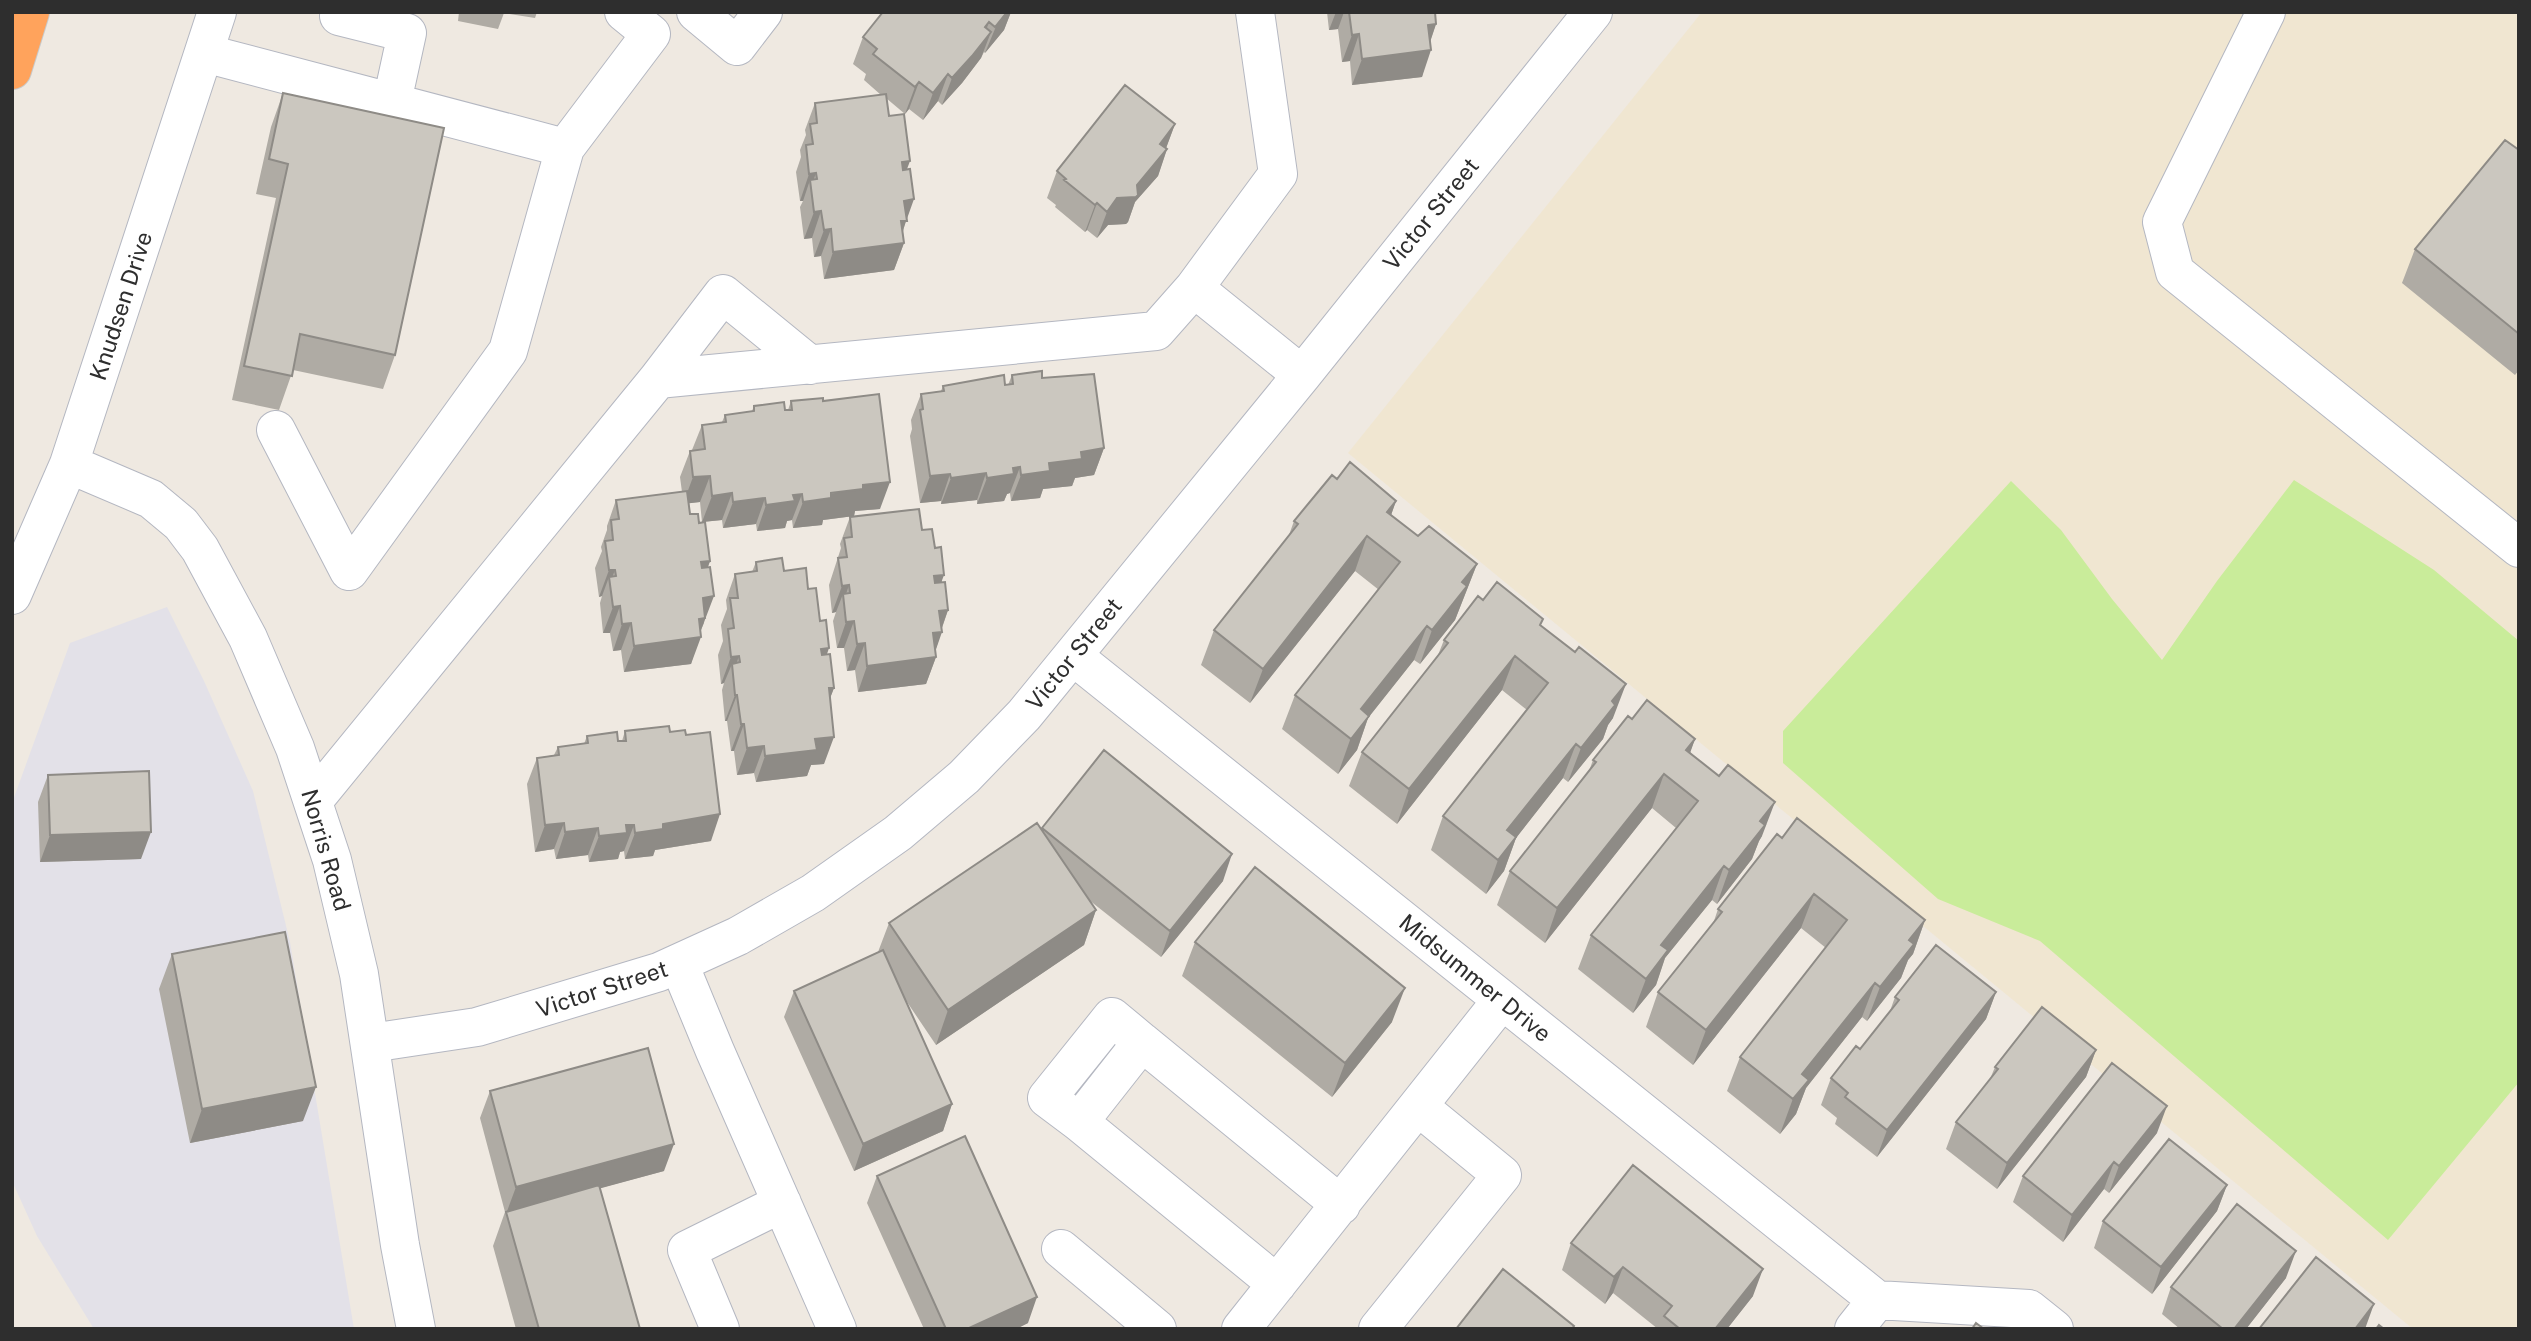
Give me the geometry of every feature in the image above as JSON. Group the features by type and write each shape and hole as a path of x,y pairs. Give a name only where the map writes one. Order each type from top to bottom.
{"highway":[{"path":"12,70 30,12"}],"street":[{"name":"Knudsen Drive","path":"12,595 69,464 217,12"},
{"path":"340,12 339,16 407,33 392,102"},
{"path":"276,430 349,571 508,351 565,148 651,34 624,12"},
{"path":"696,12 737,46 763,12"},
{"path":"658,379 1156,331 1194,288 1278,174 1255,12"},
{"name":"Victor Street","path":"371,1044 477,1027 679,964 738,936 813,893 898,833 972,768 1024,715 1302,375 1593,12"},
{"path":"2266,12 2162,222 2175,272 2519,548"},
{"path":"204,53 565,148"},
{"path":"1194,288 1302,375"},
{"path":"313,800 658,379 723,294 810,365"},
{"name":"Norris Road","path":"69,464 151,499 181,524 200,549 248,638 295,748 332,860 359,974 400,1245 416,1329"},
{"name":"Midsummer Drive","path":"1073,656 1877,1300"},
{"path":"679,964 837,1329"},
{"path":"1341,1205 1142,1042 1079,1122 1263,1313 1341,1205 1502,1000"},
{"path":"1378,1329 1502,1175 1419,1107"},
{"path":"720,1329 687,1250 782,1203"},
{"path":"1061,1250 1157,1329"},
{"path":"1854,1329 1877,1300 2029,1309 2054,1329"}],"shaded area":[{"path":"1702,12 2519,12 2519,1329 2413,1329 1348,453"},
{"path":"167,607 204,681 253,791 290,942 354,1329 94,1329 37,1236 12,1181 12,803 70,643"}],"green space":[{"path":"2294,480 2434,570 2519,641 2519,1082 2388,1240 2040,941 1938,899 1783,763 1783,731 2011,481 2061,530 2162,660 2217,581"}],"building":[{"path":"883,12 1007,12 995,27 989,22 985,27 991,32 952,78 948,74 933,93 919,82 915,87 873,54 877,49 863,37"},
{"path":"1349,12 1435,12 1436,24 1428,25 1431,50 1362,59 1359,34 1352,35"},
{"path":"1125,85 1175,124 1160,144 1167,149 1137,185 1138,195 1117,198 1107,212 1064,180 1066,179 1057,171"},
{"path":"283,93 444,128 395,355 300,334 292,376 244,366 288,164 269,159"},
{"path":"886,94 889,116 904,114 910,161 902,162 903,170 910,169 914,199 904,201 907,221 901,221 904,243 833,252 831,229 824,230 821,211 814,212 810,180 817,179 816,173 809,174 806,145 813,144 810,124 817,123 815,103"},
{"path":"2505,140 2519,150 2519,334 2415,249"},
{"path":"1042,371 1042,378 1094,374 1104,448 1081,452 1082,459 1049,463 1050,471 1021,475 1020,467 1013,468 1014,474 987,478 986,473 951,478 950,474 930,476 920,410 923,409 921,394 944,391 943,386 1004,375 1005,385 1013,384 1012,375"},
{"path":"879,394 890,482 831,493 831,498 803,502 802,494 793,495 795,501 766,505 765,498 733,502 732,493 712,496 710,476 693,477 690,451 705,449 702,425 726,422 725,415 754,411 754,406 784,402 785,410 792,410 791,401 823,398 823,401"},
{"path":"1350,462 1396,501 1387,512 1418,536 1429,526 1477,564 1462,582 1467,586 1432,630 1427,626 1361,709 1369,716 1351,739 1295,695 1400,562 1367,536 1263,669 1214,630 1298,524 1294,521 1332,475 1337,479"},
{"path":"687,491 690,514 698,514 699,523 705,522 710,561 701,562 702,568 710,567 714,596 703,598 705,618 699,619 701,637 634,646 631,623 622,624 620,606 613,607 609,577 616,576 615,570 609,570 605,541 613,540 611,520 619,519 616,500"},
{"path":"919,509 922,530 932,529 935,548 941,547 944,575 934,576 935,583 945,582 948,610 939,611 942,632 933,633 936,657 867,666 865,643 857,644 854,621 846,622 843,594 850,593 849,585 842,586 838,558 847,557 844,538 852,537 850,517"},
{"path":"782,558 784,571 806,568 808,589 816,588 820,621 826,620 829,648 821,649 822,655 830,654 834,688 829,688 834,737 815,739 817,750 765,756 764,746 747,748 744,724 741,724 732,664 740,662 739,656 731,657 728,629 734,628 730,598 738,598 735,574 757,571 756,562"},
{"path":"1497,582 1543,619 1540,625 1575,652 1579,647 1626,684 1612,701 1615,705 1581,748 1576,744 1507,830 1516,837 1498,860 1443,816 1548,683 1515,656 1409,789 1362,752 1448,643 1444,640 1478,596 1483,600"},
{"path":"1647,700 1695,739 1686,750 1719,776 1728,765 1775,802 1760,821 1765,825 1729,870 1724,866 1661,945 1668,950 1646,979 1591,935 1698,801 1664,774 1557,908 1510,871 1596,762 1593,760 1628,716 1632,719"},
{"path":"669,726 670,732 685,730 686,735 710,732 720,814 663,824 663,829 635,833 634,825 626,825 627,833 599,836 598,828 565,832 564,823 545,825 537,758 559,755 558,747 588,743 587,736 617,732 618,741 626,741 625,731"},
{"path":"1104,750 1232,854 1170,931 1042,828"},
{"path":"149,771 151,832 50,835 48,775"},
{"path":"1797,818 1925,920 1909,940 1914,944 1880,987 1875,983 1802,1074 1809,1080 1793,1099 1740,1057 1847,920 1814,894 1706,1030 1658,992 1722,912 1718,909 1777,834 1782,838"},
{"path":"1037,823 1096,910 948,1010 889,923"},
{"path":"1255,867 1405,988 1345,1063 1195,942"},
{"path":"285,932 316,1087 202,1109 172,954"},
{"path":"1936,945 1996,992 1887,1130 1845,1097 1848,1093 1831,1078 1856,1046 1860,1049 1899,1000 1895,997"},
{"path":"883,950 952,1104 863,1144 794,991"},
{"path":"2042,1007 2096,1050 2007,1163 1956,1122"},
{"path":"648,1048 674,1144 516,1187 490,1091"},
{"path":"2112,1063 2167,1106 2119,1166 2114,1162 2072,1215 2023,1176"},
{"path":"965,1136 1037,1297 967,1329 946,1329 877,1176"},
{"path":"2169,1139 2227,1185 2161,1267 2103,1221"},
{"path":"1633,1165 1763,1269 1715,1329 1680,1329 1664,1316 1672,1306 1623,1267 1614,1277 1571,1243"},
{"path":"599,1185 640,1329 539,1329 506,1212"},
{"path":"2237,1204 2296,1251 2234,1329 2223,1329 2171,1287"},
{"path":"2316,1257 2374,1304 2355,1329 2259,1329"},
{"path":"1503,1269 1574,1326 1572,1329 1456,1329"},
{"path":"1976,1323 1984,1329 1972,1329"}]}
